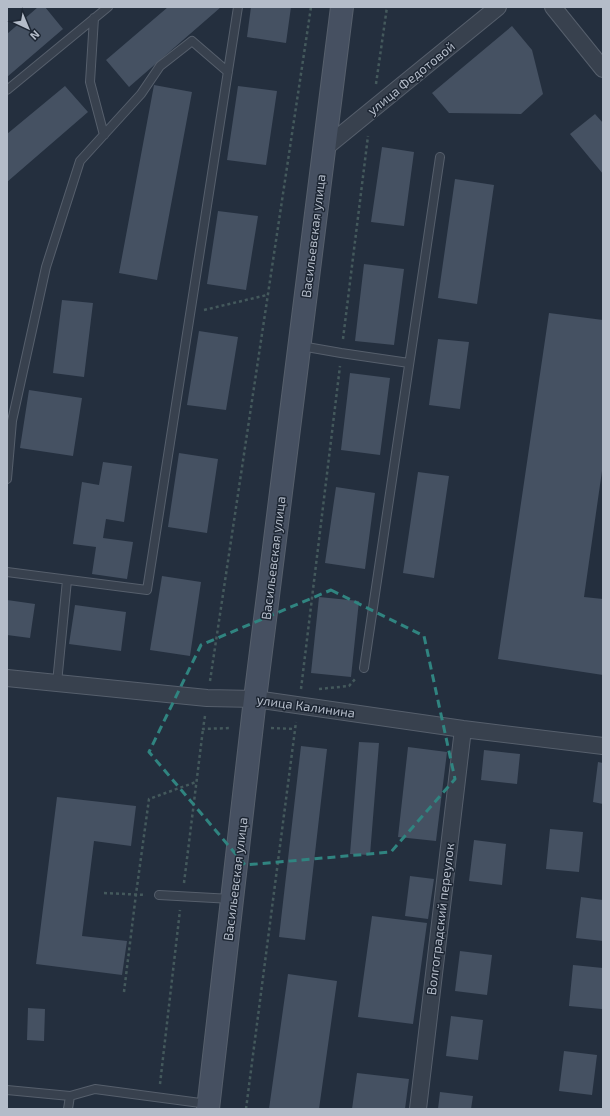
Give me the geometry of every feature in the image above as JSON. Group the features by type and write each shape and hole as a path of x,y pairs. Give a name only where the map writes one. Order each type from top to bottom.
{"main road":[{"name":"Васильевская улица","path":"209,1106 255,699 342,7"}],"street":[{"name":"улица Федотовой","path":"325,148 498,7"},
{"path":"553,7 603,69"},
{"name":"улица Калинина","path":"7,678 207,698 300,698 463,729 603,746"},
{"name":"Волгоградский переулок","path":"418,1109 463,729"}],"lane":[{"path":"7,90 108,7"},
{"path":"7,572 147,590 238,7"},
{"path":"94,18 90,82 104,135"},
{"path":"7,479 12,421 46,267 80,161 141,94 160,66 192,41 228,72"},
{"path":"364,668 440,157"},
{"path":"300,346 409,363"},
{"path":"57,683 67,580"},
{"path":"159,895 232,900"},
{"path":"7,1090 70,1096 95,1089 159,1097 209,1106"},
{"path":"68,1109 70,1096"}],"path":[{"path":"159,1097 207,698 311,7"},
{"path":"190,313 268,295"},
{"path":"315,689 350,686 364,668"},
{"path":"246,1109 295,729 300,698 308,690"},
{"path":"203,729 295,729"},
{"path":"124,992 149,799 196,782"},
{"path":"104,893 159,895"}],"highlighted area":[{"path":"331,590 424,636 455,779 391,852 245,865 149,752 201,645"}],"building":[{"path":"38,7 45,7 63,29 7,77 7,34"},
{"path":"168,7 221,7 129,87 106,60"},
{"path":"251,7 291,7 286,43 247,37"},
{"path":"512,26 532,50 543,94 521,114 449,113 432,93"},
{"path":"154,85 192,92 157,280 119,273"},
{"path":"65,86 88,112 7,182 7,134"},
{"path":"238,86 277,91 266,165 227,160"},
{"path":"595,114 603,123 603,174 570,134"},
{"path":"382,147 414,152 404,226 371,222"},
{"path":"455,179 494,185 477,304 438,298"},
{"path":"218,211 258,216 246,290 207,284"},
{"path":"364,264 404,269 394,345 355,341"},
{"path":"62,300 93,303 84,377 53,373"},
{"path":"549,313 603,320 603,464 584,597 603,599 603,675 498,659"},
{"path":"199,331 238,337 226,410 187,405"},
{"path":"438,339 469,342 460,409 429,405"},
{"path":"350,373 390,378 380,455 341,450"},
{"path":"29,390 82,398 73,456 20,448"},
{"path":"179,453 218,459 207,533 168,527"},
{"path":"103,462 132,466 124,522 106,519 103,538 133,542 127,579 92,574 96,547 73,544 82,482 99,485"},
{"path":"418,472 449,476 434,578 403,573"},
{"path":"336,487 375,493 365,569 325,563"},
{"path":"162,576 201,582 190,656 150,650"},
{"path":"319,597 359,601 351,677 311,673"},
{"path":"7,600 35,604 30,638 7,635"},
{"path":"75,605 126,612 121,651 69,644"},
{"path":"359,742 379,743 370,855 350,854"},
{"path":"301,746 327,749 305,940 279,937"},
{"path":"408,747 447,752 436,841 398,837"},
{"path":"484,750 520,754 517,784 481,780"},
{"path":"598,762 603,763 603,804 593,802"},
{"path":"57,797 136,806 131,846 94,841 82,936 127,941 122,975 36,964"},
{"path":"550,829 583,832 579,872 546,869"},
{"path":"474,840 506,844 502,885 469,881"},
{"path":"410,876 434,879 428,919 405,916"},
{"path":"581,897 603,900 603,941 576,938"},
{"path":"372,916 427,923 413,1024 358,1017"},
{"path":"460,951 492,955 487,995 455,991"},
{"path":"573,965 603,968 602,1009 569,1006"},
{"path":"288,974 337,981 319,1109 269,1109"},
{"path":"28,1008 45,1009 44,1041 27,1040"},
{"path":"451,1016 483,1020 478,1060 446,1056"},
{"path":"564,1051 597,1055 592,1095 559,1091"},
{"path":"357,1073 409,1079 405,1109 352,1109"},
{"path":"440,1092 473,1096 471,1109 438,1109"}]}
